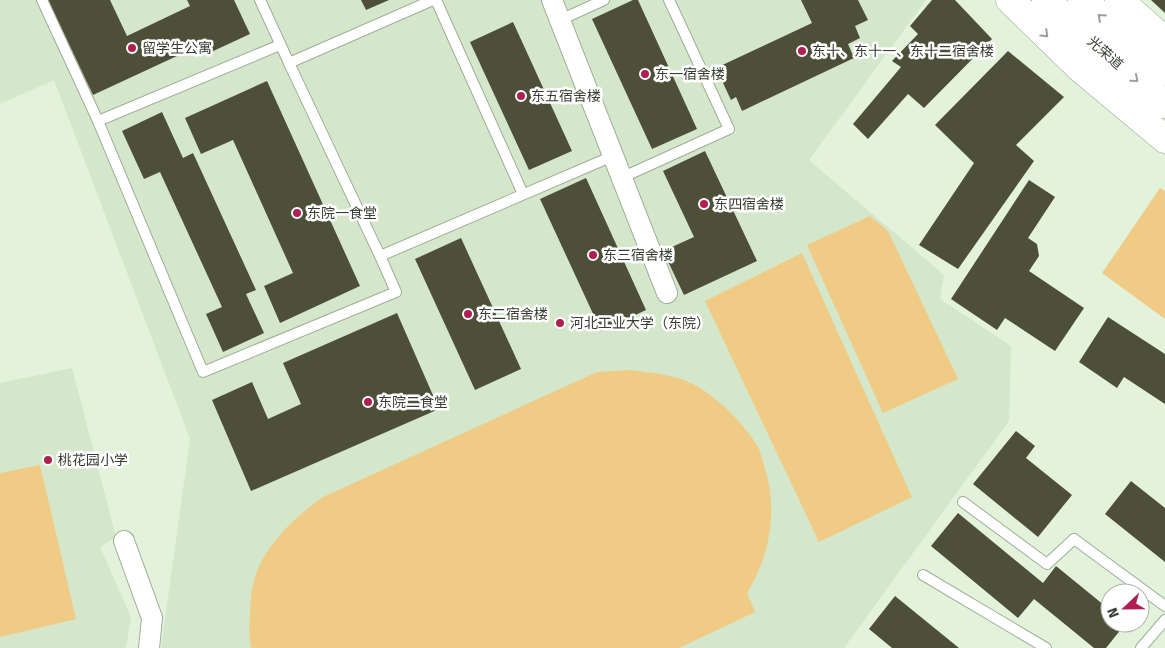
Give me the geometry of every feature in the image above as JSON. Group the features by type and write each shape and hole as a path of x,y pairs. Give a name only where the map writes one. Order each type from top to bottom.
{"main road":[{"path":"1010,0 1080,68 1165,139"},
{"name":"光荣道","path":"1046,0 1079,31 1165,104"},
{"name":"光荣道","path":"1082,0 1165,71"},
{"path":"1119,0 1165,41"}],"street":[{"path":"552,0 668,293"},
{"path":"124,541 152,618 149,648"}],"lane":[{"path":"42,0 98,121 203,372 396,292 260,0"},
{"path":"289,63 435,0 523,194"},
{"path":"560,20 604,0"},
{"path":"621,178 729,128 669,0"},
{"path":"98,121 280,45"},
{"path":"380,256 613,156"},
{"path":"963,502 1047,564 1074,539 1165,606"},
{"path":"923,575 1046,648"},
{"path":"1140,648 1165,620"}],"shaded area":[{"name":"河北工业大学（东院）","path":"0,0 926,0 809,160 944,275 940,299 1011,346 1009,421 844,648 161,648 190,439 54,80 0,104"},
{"path":"1160,188 1165,191 1165,319 1102,273"},
{"path":"870,216 888,231 958,379 883,413 807,245"},
{"path":"802,253 912,497 819,542 705,301"},
{"name":"桃花园小学","path":"72,368 116,537 100,547 131,617 126,648 0,648 0,383"},
{"path":"630,370 670,376 697,386 727,409 744,427 758,447 768,481 771,514 767,547 762,563 747,593 755,612 679,648 251,648 249,626 251,596 261,562 288,526 323,497 597,372"},
{"path":"40,465 76,619 0,637 0,473"}],"building":[{"name":"留学生公寓","path":"48,0 110,0 127,36 190,6 187,0 234,0 250,34 209,53 205,43 93,95"},
{"path":"361,0 389,0 366,10"},
{"name":"东一宿舍楼","path":"633,0 638,0 697,129 652,149 592,19"},
{"name":"东十、东十一、东十二宿舍楼","path":"801,0 858,0 868,20 855,26 860,38 848,44 854,58 742,111 736,97 731,100 716,68 812,23"},
{"path":"932,0 955,0 992,39 924,108 908,94 868,139 853,124 901,67 892,61 918,34 910,26"},
{"path":"1151,0 1165,0 1165,13"},
{"name":"东五宿舍楼","path":"513,22 572,151 529,170 470,42"},
{"path":"1008,51 1064,97 1016,145 1034,161 958,269 919,245 974,163 935,125"},
{"name":"东院一食堂","path":"267,81 360,286 280,323 264,286 293,273 233,140 201,154 185,118"},
{"path":"162,112 183,158 193,153 256,290 246,294 264,333 223,352 206,314 222,307 160,172 144,179 122,131"},
{"name":"东四宿舍楼","path":"705,151 757,261 684,295 663,251 694,237 663,171"},
{"name":"东三宿舍楼","path":"586,178 646,310 601,331 540,199"},
{"path":"1029,180 1055,197 1028,238 1037,244 1039,256 1029,271 1084,308 1055,351 1005,318 997,330 951,299"},
{"name":"东二宿舍楼","path":"461,238 521,369 475,390 415,259"},
{"name":"东院二食堂","path":"397,313 439,409 251,491 212,400 252,382 268,419 301,404 283,363"},
{"path":"1108,317 1165,354 1165,404 1124,377 1117,388 1079,362"},
{"path":"1016,431 1035,446 1026,458 1072,495 1038,537 973,484"},
{"path":"1131,481 1165,508 1165,562 1105,514"},
{"path":"958,513 1043,583 1056,566 1100,602 1100,633 1118,633 1106,648 1094,648 1034,599 1018,618 931,546"},
{"path":"895,596 959,648 892,648 869,629"}],"place":[{"name":"留学生公寓","path":"132,48"},
{"name":"东十、东十一、东十二宿舍楼","path":"802,51"},
{"name":"东一宿舍楼","path":"645,74"},
{"name":"东五宿舍楼","path":"521,96"},
{"name":"东四宿舍楼","path":"704,204"},
{"name":"东院一食堂","path":"297,213"},
{"name":"东三宿舍楼","path":"593,255"},
{"name":"东二宿舍楼","path":"468,314"},
{"name":"河北工业大学（东院）","path":"560,323"},
{"name":"东院二食堂","path":"368,402"},
{"name":"桃花园小学","path":"48,460"}]}
